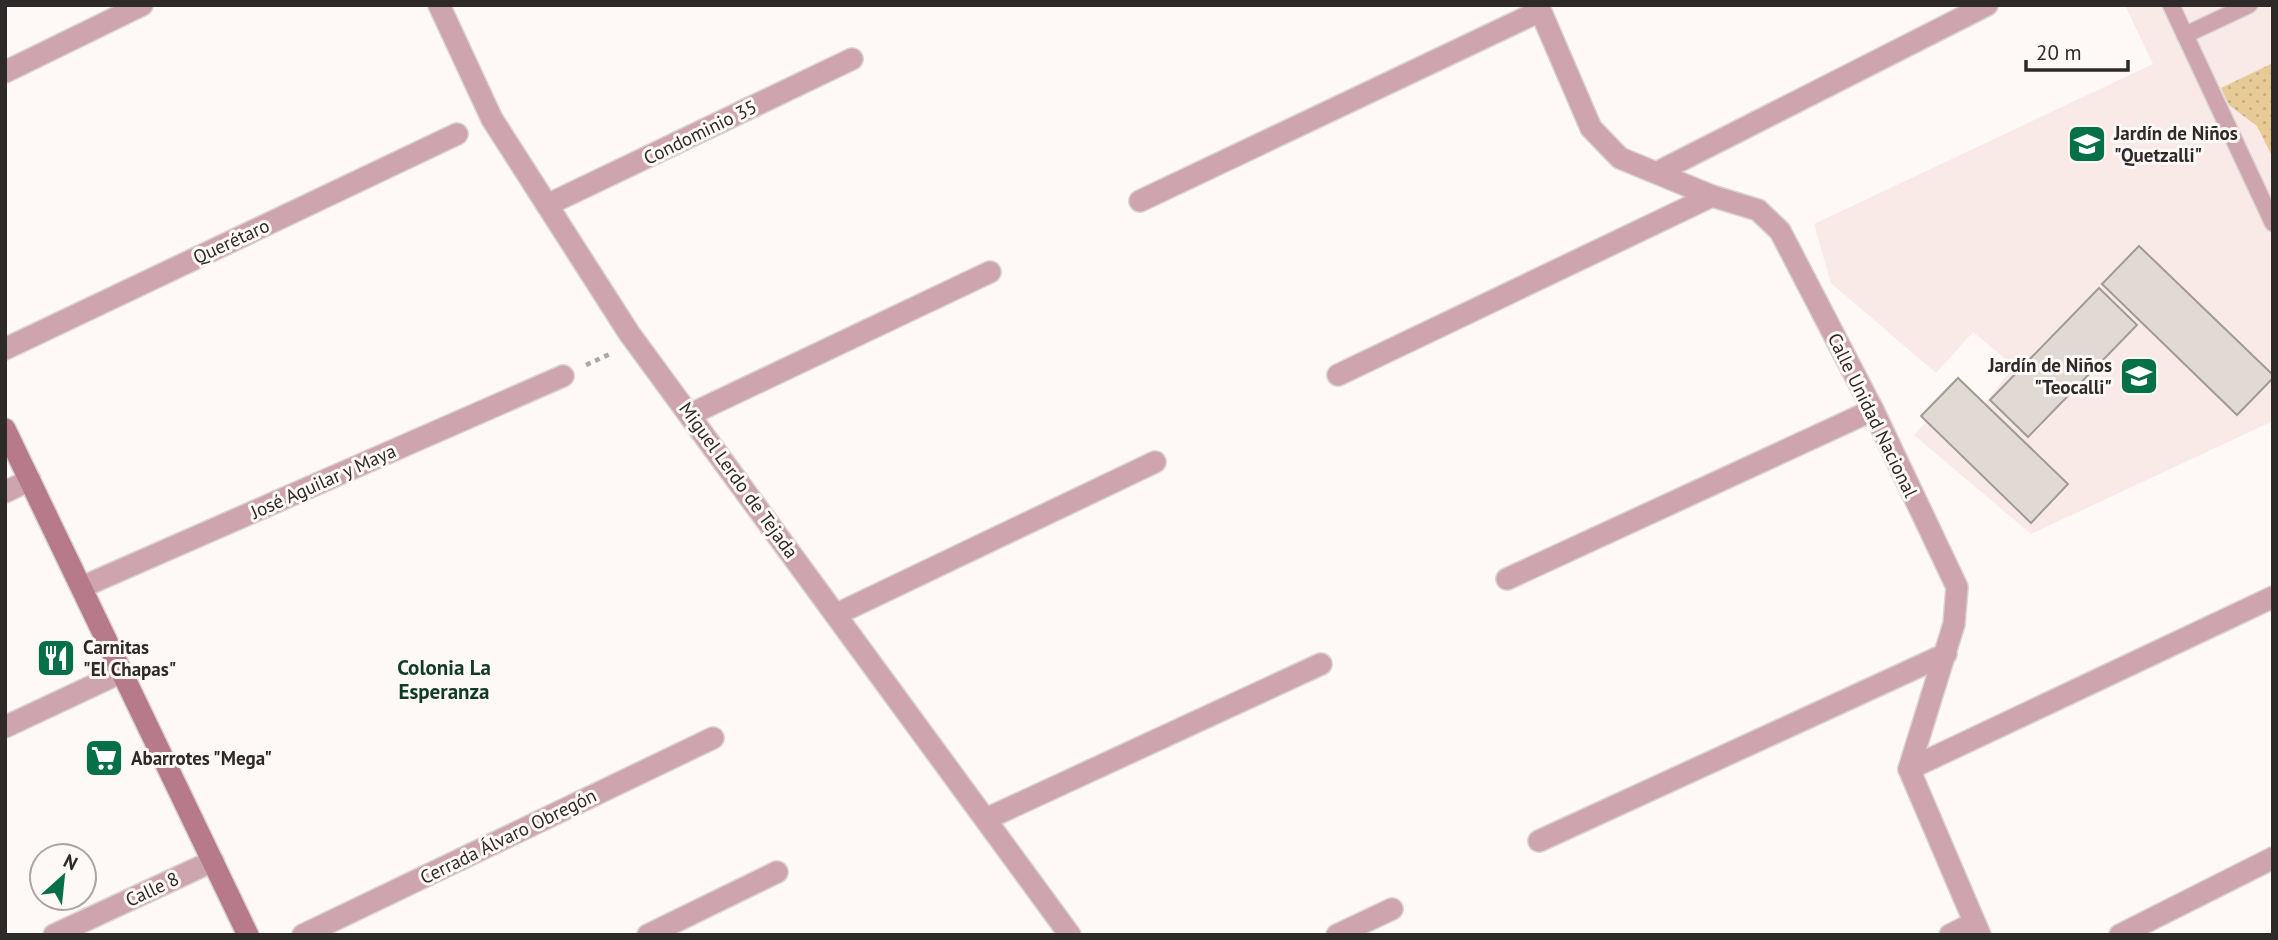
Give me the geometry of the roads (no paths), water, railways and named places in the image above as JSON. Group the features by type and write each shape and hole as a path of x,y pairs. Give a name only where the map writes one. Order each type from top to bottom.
{"street":[{"path":"5,72 142,5"},
{"name":"Miguel Lerdo de Tejada","path":"439,5 492,119 637,342 1070,935"},
{"path":"1658,172 1987,5"},
{"path":"1140,201 1539,8"},
{"name":"Calle Unidad Nacional","path":"1539,8 1591,128 1620,158 1712,196 1758,210 1780,231 1873,410 1957,587 1954,624 1909,769"},
{"name":"Condominio 35","path":"547,205 852,59"},
{"name":"Querétaro","path":"5,349 457,134"},
{"path":"1338,375 1712,196"},
{"path":"691,414 990,272"},
{"name":"José Aguilar y Maya","path":"82,587 563,376"},
{"path":"1507,579 1873,410"},
{"path":"5,429 248,935"},
{"path":"837,614 1155,462"},
{"path":"5,492 30,480"},
{"path":"1950,935 1977,929 1909,769 2273,597"},
{"path":"1539,841 1946,654"},
{"path":"986,819 1321,664"},
{"path":"5,727 121,671"},
{"name":"Cerrada Álvaro Obregón","path":"303,935 713,738"},
{"path":"2120,935 2273,858"},
{"name":"Calle 8","path":"54,935 213,860"},
{"path":"648,935 777,872"},
{"path":"1337,935 1392,909"}],"lane":[{"path":"2171,5 2273,223"},
{"path":"2185,35 2249,5"}],"place":[{"name":"Jardín de Niños \"Quetzalli\"","path":"2087,144"},
{"name":"Jardín de Niños \"Teocalli\"","path":"2139,376"},
{"name":"Carnitas \"El Chapas\"","path":"56,658"},
{"name":"Abarrotes \"Mega\"","path":"104,758"}],"district":[{"name":"Colonia La Esperanza","path":"444,680"}]}
